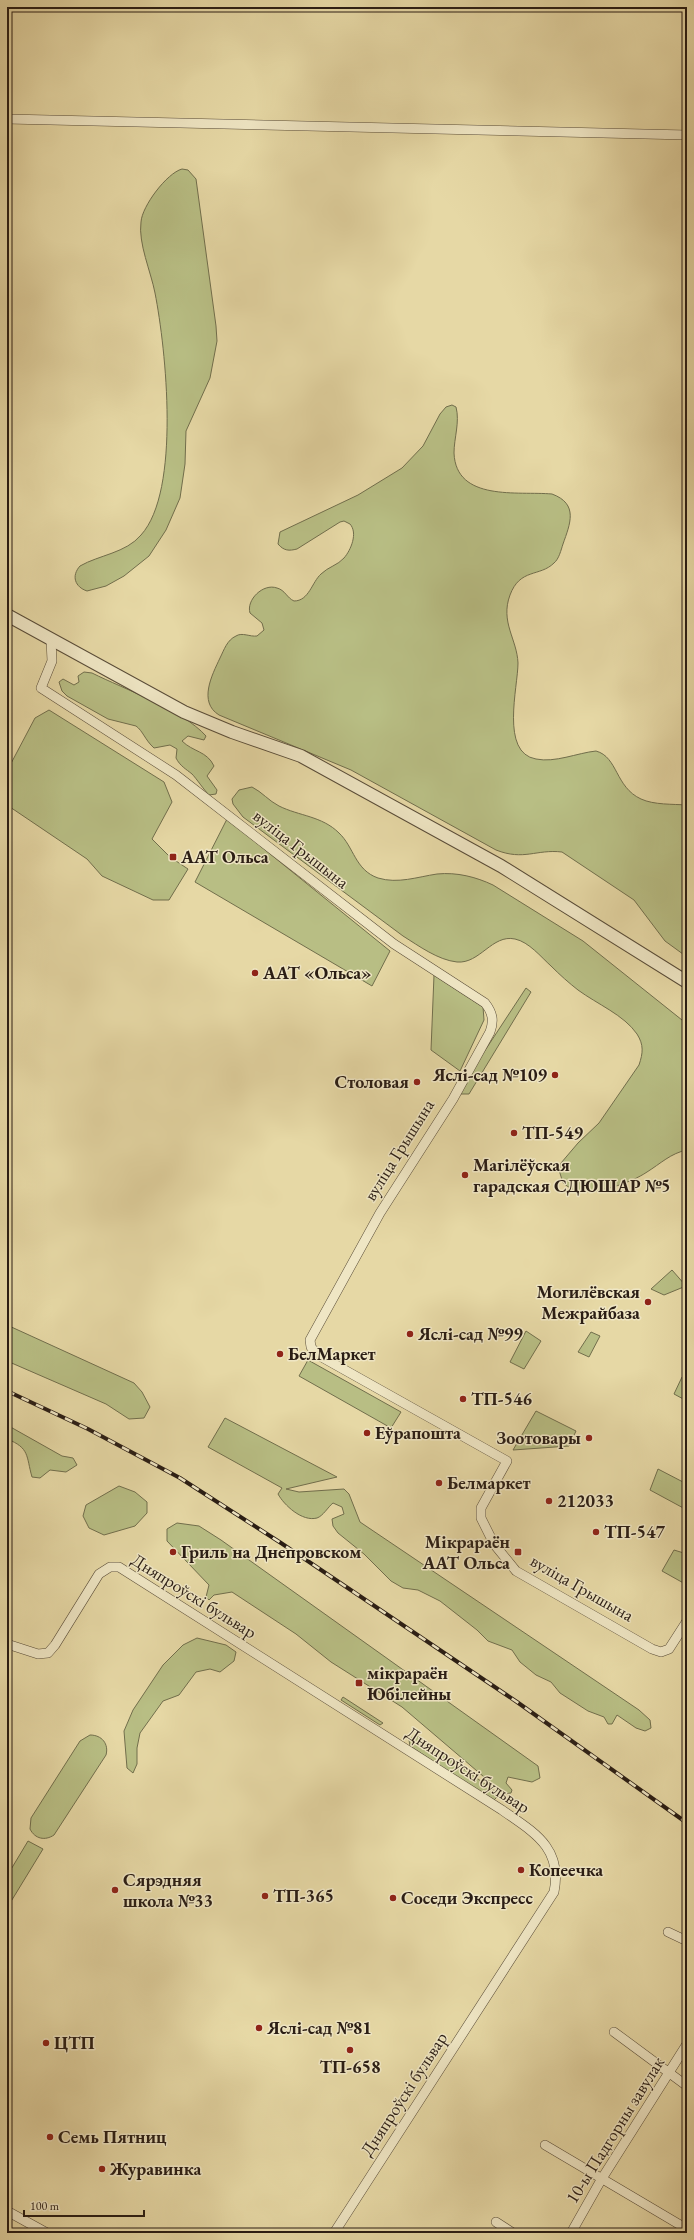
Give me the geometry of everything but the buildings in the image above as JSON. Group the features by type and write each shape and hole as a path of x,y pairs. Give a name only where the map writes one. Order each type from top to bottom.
{"street":[{"path":"7,119 687,135"},
{"path":"7,615 184,712 232,732 301,756 501,866 687,982"},
{"name":"вуліца Грышына","path":"51,640 52,661 41,688 176,775 394,944 485,1003 490,1010 493,1024 490,1032 453,1099 380,1214 310,1340 311,1347 318,1355 507,1461 481,1508 482,1518 494,1544 516,1572 660,1652 669,1649 687,1621"},
{"name":"Дняпроўскі бульвар","path":"7,1644 38,1654 48,1653 55,1645 99,1574 110,1567 119,1567 502,1810 534,1832 548,1846 556,1865 556,1882 554,1892 334,2233"},
{"path":"668,1932 687,1940"},
{"path":"614,2032 687,2086"},
{"name":"10-ы Падгорны завулак","path":"571,2233 601,2180 687,2044"},
{"path":"545,2145 601,2180 685,2229"},
{"path":"7,2211 47,2233"},
{"path":"496,2222 513,2233"}],"green space":[{"path":"182,169 188,170 196,179 216,326 217,341 210,378 186,431 185,464 180,498 166,530 149,556 124,576 106,586 87,591 77,584 75,577 77,570 80,566 87,562 120,550 135,541 141,535 154,514 162,486 166,454 166,383 159,318 155,293 141,239 141,222 142,215 156,191 169,177"},
{"path":"452,405 456,407 457,413 454,453 457,469 465,480 477,487 491,491 507,493 552,494 561,498 569,509 570,522 561,552 557,559 554,563 543,570 530,574 519,581 514,586 507,605 508,622 518,663 514,702 514,732 518,745 525,754 536,759 543,760 558,759 596,751 609,759 626,787 641,799 658,803 687,805 687,957 665,941 634,900 562,852 514,855 496,850 351,770 219,715 213,710 209,703 208,696 211,680 228,643 238,635 257,636 264,630 262,623 250,613 249,608 253,598 261,590 272,587 280,589 294,601 303,598 307,595 321,574 344,558 353,541 352,528 350,524 344,521 297,549 285,549 278,544 280,532 358,495 402,468 423,446 440,414 446,407"},
{"path":"84,672 92,673 152,701 183,717 196,726 206,736 204,740 188,736 182,741 186,745 204,754 211,761 214,766 207,776 217,790 216,794 209,795 192,774 179,763 176,758 177,749 170,745 154,748 136,726 108,719 67,696 62,691 59,682 63,679 74,685 79,682 78,676"},
{"path":"49,710 164,782 172,802 152,839 170,857 188,869 169,900 153,900 102,876 87,859 7,805 7,771 35,718"},
{"path":"252,787 279,806 318,820 332,827 344,839 364,870 378,878 385,880 400,880 437,874 459,874 473,877 493,885 583,941 687,1024 687,1150 671,1156 632,1180 603,1190 584,1192 576,1191 563,1183 559,1170 561,1163 578,1143 599,1123 639,1065 642,1049 641,1042 632,1027 618,1015 578,990 534,950 525,943 515,939 499,941 473,959 457,962 436,956 403,936 243,817 233,804 232,799 239,790"},
{"path":"227,819 390,951 372,986 195,882"},
{"path":"434,975 483,1007 484,1020 460,1071 431,1050"},
{"path":"526,988 531,992 469,1094 461,1094 461,1087"},
{"path":"672,1270 686,1286 664,1295 651,1289"},
{"path":"7,1325 134,1383 142,1392 150,1407 144,1418 129,1419 106,1404 7,1361"},
{"path":"526,1331 541,1341 524,1369 510,1362"},
{"path":"591,1332 600,1336 589,1357 578,1352"},
{"path":"308,1360 401,1412 391,1428 299,1376"},
{"path":"682,1377 687,1380 687,1401 674,1394"},
{"path":"536,1411 576,1431 569,1446 513,1450"},
{"path":"225,1418 337,1477 286,1489 299,1492 344,1489 349,1494 360,1522 639,1710 650,1720 651,1728 645,1731 636,1728 617,1715 612,1724 608,1724 604,1717 588,1711 560,1693 551,1682 536,1675 520,1662 512,1650 488,1641 477,1630 440,1601 418,1590 403,1588 391,1581 364,1554 338,1533 333,1526 332,1519 344,1514 342,1507 333,1503 319,1517 311,1519 294,1512 278,1494 282,1488 208,1447"},
{"path":"7,1425 62,1456 73,1458 77,1465 66,1472 50,1470 40,1478 32,1477 28,1458 23,1449 7,1439"},
{"path":"658,1469 683,1482 687,1475 687,1510 650,1490"},
{"path":"119,1486 135,1492 147,1502 147,1513 135,1526 104,1535 89,1528 83,1516 86,1505"},
{"path":"177,1523 199,1526 221,1540 538,1766 540,1778 532,1782 508,1777 506,1783 512,1790 511,1793 504,1794 402,1707 331,1662 296,1634 232,1592 214,1595 209,1600 206,1597 209,1585 167,1541 167,1529"},
{"path":"674,1550 687,1554 687,1585 662,1571"},
{"path":"197,1638 226,1645 236,1652 234,1661 220,1672 210,1669 196,1672 179,1695 163,1701 140,1733 137,1748 137,1764 133,1773 127,1768 124,1731 133,1710 163,1665 183,1645"},
{"path":"343,1697 383,1723 380,1725 341,1700"},
{"path":"90,1735 101,1738 104,1741 107,1751 106,1755 54,1835 47,1838 37,1837 30,1829 31,1818 80,1741"},
{"path":"414,1736 420,1737 496,1792 497,1797 493,1801 410,1746 409,1740"},
{"path":"28,1841 43,1849 7,1908 7,1876"}],"railway":[{"path":"7,1391 88,1429 180,1478 281,1543 517,1702 687,1823"}],"place":[{"name":"ААТ Ольса","path":"173,857"},
{"name":"ААТ «Ольса»","path":"255,973"},
{"name":"Яслі-сад №109","path":"555,1075"},
{"name":"Столовая","path":"417,1082"},
{"name":"ТП-549","path":"514,1133"},
{"name":"Магілёўская гарадская СДЮШАР №5","path":"465,1175"},
{"name":"Могилёвская Межрайбаза","path":"648,1302"},
{"name":"Яслі-сад №99","path":"410,1334"},
{"name":"БелМаркет","path":"280,1354"},
{"name":"ТП-546","path":"463,1399"},
{"name":"Еўрапошта","path":"367,1433"},
{"name":"Зоотовары","path":"589,1438"},
{"name":"Белмаркет","path":"439,1483"},
{"name":"212033","path":"549,1501"},
{"name":"ТП-547","path":"596,1532"},
{"name":"Гриль на Днепровском","path":"173,1552"},
{"name":"Мікрараён ААТ Ольса","path":"518,1552"},
{"name":"мікрараён Юбілейны","path":"359,1683"},
{"name":"Копеечка","path":"521,1870"},
{"name":"Сярэдняя школа №33","path":"115,1890"},
{"name":"ТП-365","path":"265,1896"},
{"name":"Соседи Экспресс","path":"393,1898"},
{"name":"Яслі-сад №81","path":"259,2028"},
{"name":"ЦТП","path":"46,2043"},
{"name":"ТП-658","path":"350,2050"},
{"name":"Семь Пятниц","path":"50,2137"},
{"name":"Журавинка","path":"102,2169"}]}
